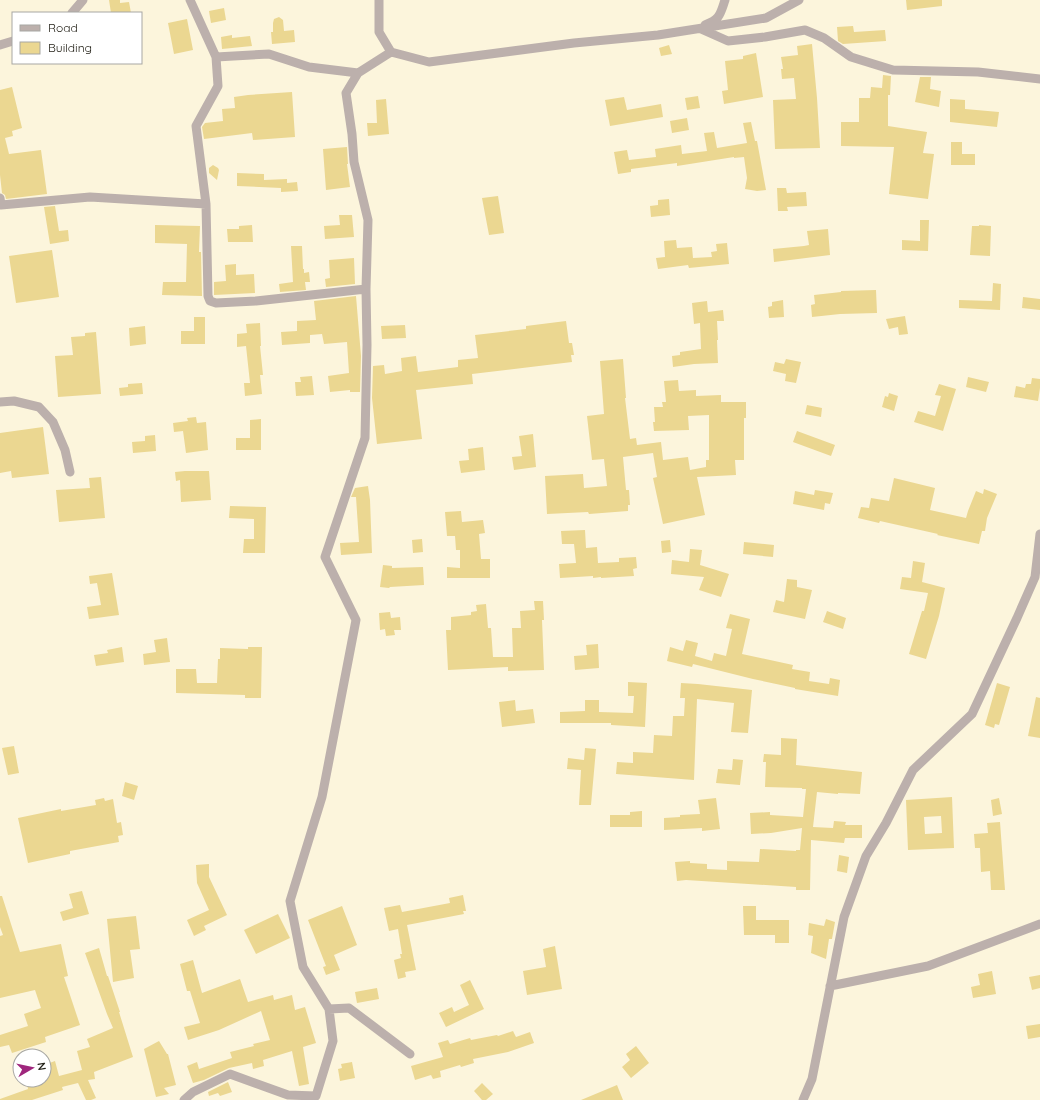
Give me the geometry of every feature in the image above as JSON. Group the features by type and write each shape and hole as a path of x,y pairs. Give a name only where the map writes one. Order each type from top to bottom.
{"street":[{"path":"73,12 83,0"},
{"path":"190,0 216,57 218,86 196,126 206,204 208,296 210,301 216,303 256,301 366,289"},
{"path":"379,0 379,32 390,52 430,62 574,43 697,30 766,18 799,0"},
{"path":"697,30 716,20 721,12 725,0"},
{"path":"697,30 728,40 766,37 805,30 824,38 850,57 893,70 978,72 1040,79"},
{"path":"0,45 12,41"},
{"path":"184,1100 193,1092 230,1074 288,1095 316,1096 333,1041 329,1009 303,967 290,901 322,797 356,620 325,557 365,438 368,220 354,162 352,134 346,93 358,73 390,52"},
{"path":"216,57 269,54 310,67 358,73"},
{"path":"0,198 1,205 90,197 206,204"},
{"path":"0,402 14,401 39,407 53,422 66,450 70,472"},
{"path":"803,1100 812,1079 844,917 866,856 886,823 913,770 972,714 1035,576 1040,534"},
{"path":"830,986 928,966 1040,924"},
{"path":"329,1009 349,1008 410,1054"}],"building":[{"path":"109,0 120,0 120,3 129,2 131,12 111,12"},
{"path":"906,0 942,0 942,6 907,10"},
{"path":"224,8 226,20 211,23 209,11"},
{"path":"279,17 283,20 284,31 294,30 295,42 272,44 271,32 273,32 274,19"},
{"path":"187,19 193,50 174,54 168,23"},
{"path":"853,26 854,32 885,30 886,41 843,44 838,41 837,27"},
{"path":"232,35 232,38 250,36 252,46 222,49 221,37"},
{"path":"812,44 820,148 775,149 773,100 796,99 794,78 782,79 781,69 783,69 781,57 798,55 797,46"},
{"path":"669,45 672,54 661,56 659,48"},
{"path":"756,53 763,97 724,104 722,91 728,90 725,61 743,59 743,56"},
{"path":"883,75 891,76 890,95 888,95 888,126 927,132 923,153 934,154 928,199 889,194 894,147 841,146 841,122 859,122 859,98 870,98 871,87 882,88"},
{"path":"920,77 931,77 930,89 941,91 939,107 915,102"},
{"path":"12,87 22,128 12,131 13,136 5,138 9,154 41,150 47,194 6,199 5,195 2,193 0,175 0,90"},
{"path":"292,92 295,137 253,140 252,133 204,139 202,127 205,123 223,121 222,109 235,108 234,97"},
{"path":"698,96 700,108 687,110 685,98"},
{"path":"624,97 627,110 661,104 663,117 610,126 605,100"},
{"path":"386,99 389,134 368,136 367,123 377,123 376,100"},
{"path":"950,99 965,100 965,109 999,112 997,127 950,122"},
{"path":"687,118 689,130 672,133 670,121"},
{"path":"751,122 755,141 757,141 766,190 757,191 745,189 747,178 744,157 734,157 677,166 677,163 631,169 631,172 618,174 614,152 627,150 629,160 656,157 655,149 681,145 682,154 707,151 704,133 714,132 717,148 747,143 743,123"},
{"path":"951,142 962,142 962,154 975,154 975,165 951,165"},
{"path":"347,147 347,164 350,187 326,190 323,149"},
{"path":"213,165 219,170 217,180 209,173 209,168"},
{"path":"237,173 264,174 264,180 287,179 287,183 297,182 298,191 281,192 281,188 237,186"},
{"path":"777,188 786,188 787,193 806,192 807,206 787,207 788,211 778,211"},
{"path":"498,196 504,233 489,235 482,198"},
{"path":"669,199 670,215 651,217 650,206 658,205 658,200"},
{"path":"55,206 59,231 68,230 69,241 50,244 44,207"},
{"path":"339,215 352,215 354,237 325,239 324,226 340,225"},
{"path":"920,220 929,220 928,251 902,250 902,240 920,241"},
{"path":"155,225 200,226 199,252 201,252 202,296 162,295 163,282 186,282 187,244 155,243"},
{"path":"252,225 253,242 228,242 227,229 239,229 239,226"},
{"path":"972,226 991,226 990,256 970,255"},
{"path":"828,229 830,255 774,262 773,249 809,245 807,231"},
{"path":"676,240 677,248 692,247 693,258 712,257 711,252 717,251 716,244 727,243 729,264 689,268 688,265 658,269 656,258 665,257 664,241"},
{"path":"291,246 302,246 303,269 304,273 309,272 310,282 305,282 306,290 280,292 279,284 293,282"},
{"path":"52,250 59,297 16,303 9,256"},
{"path":"354,258 355,284 326,287 325,279 330,278 329,260"},
{"path":"236,264 236,275 254,274 255,293 214,295 214,282 226,281 225,265"},
{"path":"993,283 1001,284 1000,310 959,308 959,300 992,301"},
{"path":"876,290 877,313 840,314 812,317 811,305 815,304 814,295 841,291"},
{"path":"356,296 361,356 360,392 350,392 350,390 330,392 328,376 349,373 347,342 324,344 322,334 310,335 310,343 282,345 281,332 297,331 297,321 316,320 314,301"},
{"path":"1023,297 1040,299 1040,310 1022,308"},
{"path":"783,300 784,317 769,318 768,307 772,306 772,302"},
{"path":"707,301 708,312 723,310 724,321 717,321 718,363 673,367 672,356 680,355 680,352 701,349 700,323 694,324 692,303"},
{"path":"905,316 908,334 899,335 898,327 889,329 886,319"},
{"path":"194,317 205,317 205,344 181,344 181,331 194,331"},
{"path":"566,321 569,343 572,343 574,355 571,355 572,362 472,374 473,384 416,390 422,439 377,444 372,398 373,366 384,365 385,374 402,371 401,358 416,356 418,372 458,367 458,360 478,358 475,335 526,329 526,326"},
{"path":"260,323 260,346 263,375 260,375 262,394 245,396 244,383 250,383 246,346 237,347 237,334 247,333 246,324"},
{"path":"405,325 406,338 382,339 381,326"},
{"path":"145,326 146,344 130,346 129,328"},
{"path":"96,332 101,394 58,397 55,356 73,355 71,337 85,336 85,333"},
{"path":"623,359 625,398 630,439 636,438 637,445 661,442 663,460 688,457 690,470 706,467 706,460 709,460 709,415 688,416 689,430 654,431 654,407 663,407 662,402 666,402 664,381 678,380 679,391 696,390 696,396 721,395 721,402 746,402 746,418 744,418 744,460 735,460 736,475 697,477 705,515 663,524 653,478 657,477 653,453 623,457 626,490 629,490 630,505 628,505 628,511 589,514 588,512 547,514 545,476 583,474 584,488 607,486 604,459 592,460 587,416 604,414 600,361"},
{"path":"786,359 801,362 796,383 785,381 786,374 773,371 775,362 784,364"},
{"path":"312,376 314,395 296,396 295,382 301,382 300,377"},
{"path":"968,377 989,382 986,392 966,387"},
{"path":"1032,378 1040,379 1038,401 1014,397 1016,386 1025,388 1026,384 1031,384"},
{"path":"142,383 143,394 120,396 119,388 128,387 128,384"},
{"path":"939,384 956,389 943,431 914,422 918,411 935,416 941,396 935,395"},
{"path":"889,393 898,396 894,411 882,407 885,396 888,397"},
{"path":"807,405 822,408 821,417 805,414"},
{"path":"196,417 197,423 206,422 208,450 186,453 183,431 174,432 173,423 188,421 187,418"},
{"path":"261,419 261,450 236,450 236,438 250,438 250,420"},
{"path":"43,427 49,474 12,478 11,471 0,473 0,433"},
{"path":"797,431 835,445 831,456 793,442"},
{"path":"533,434 536,467 514,470 512,457 522,456 519,436"},
{"path":"155,435 156,451 133,453 132,442 145,441 145,436"},
{"path":"483,447 485,470 461,473 459,461 469,460 468,449"},
{"path":"209,471 211,500 181,502 180,480 176,481 175,472"},
{"path":"101,477 105,518 59,522 56,490 90,488 89,478"},
{"path":"894,478 935,488 930,510 966,518 976,491 983,494 984,489 997,494 987,518 985,531 982,531 979,544 880,521 879,523 858,518 861,507 869,508 871,498 889,501"},
{"path":"368,486 372,553 341,555 340,543 359,542 356,497 351,497 355,488"},
{"path":"815,490 833,493 830,504 825,503 824,510 793,504 795,491 814,495"},
{"path":"230,506 266,507 265,553 243,553 244,539 254,539 254,519 229,518"},
{"path":"461,511 462,522 483,520 485,533 479,534 481,559 490,559 490,578 447,578 447,567 460,568 460,550 456,550 455,536 447,536 445,512"},
{"path":"585,530 586,548 597,547 598,563 619,562 619,558 636,557 637,568 633,569 634,576 560,578 559,564 576,563 574,544 562,544 561,531"},
{"path":"422,539 423,552 413,553 412,540"},
{"path":"670,540 671,552 662,553 661,541"},
{"path":"744,542 774,545 773,557 743,554"},
{"path":"690,549 702,550 700,565 729,574 721,597 699,590 704,577 671,574 672,560 689,562"},
{"path":"913,561 925,563 922,582 945,588 939,616 926,659 909,654 922,611 924,611 928,593 900,589 902,577 911,578"},
{"path":"383,565 392,566 392,568 423,567 424,585 389,588 380,587"},
{"path":"112,573 119,615 89,619 87,607 101,605 97,583 90,584 89,576"},
{"path":"787,579 797,580 797,587 812,590 805,619 773,612 776,600 784,602"},
{"path":"534,601 543,601 544,620 542,620 544,670 508,671 508,667 448,670 446,630 451,630 451,617 471,615 471,612 477,611 476,605 486,604 488,628 491,628 493,657 513,657 512,628 521,628 520,611 535,610"},
{"path":"827,611 846,618 843,629 823,622"},
{"path":"390,612 391,618 400,617 401,630 394,630 395,635 386,636 385,629 380,630 379,613"},
{"path":"730,614 750,619 742,654 793,665 792,669 810,672 809,681 829,684 830,678 840,680 838,696 795,689 693,664 692,667 667,661 670,647 683,651 686,640 698,643 695,656 712,661 714,653 726,656 732,629 726,628"},
{"path":"167,638 170,662 144,665 143,654 156,652 154,640"},
{"path":"598,644 599,668 575,670 574,656 587,655 586,645"},
{"path":"122,647 124,662 96,666 94,655 108,653 107,650"},
{"path":"248,647 262,647 261,698 245,698 245,695 176,693 176,669 196,669 197,683 217,683 220,648 248,649"},
{"path":"628,682 647,683 645,727 611,725 611,723 560,723 560,712 585,711 585,700 599,700 599,712 633,713 634,696 628,696"},
{"path":"681,683 752,690 748,733 731,732 734,703 697,699 694,780 616,774 617,762 633,763 633,752 653,753 654,735 672,736 673,716 684,716 685,698 680,698"},
{"path":"997,683 1010,687 999,725 995,724 994,728 985,725"},
{"path":"1036,697 1040,698 1040,738 1028,736"},
{"path":"515,700 516,711 533,709 535,723 502,727 499,702"},
{"path":"781,738 797,739 796,765 862,772 860,794 817,792 813,827 833,828 834,821 846,822 845,825 862,825 862,838 845,838 844,843 811,840 810,890 796,890 796,887 686,880 677,881 675,862 690,861 690,863 707,864 707,869 727,870 727,861 759,862 760,849 800,850 802,828 771,833 751,834 750,813 770,812 770,815 803,817 806,789 765,787 766,762 763,762 764,754 781,755"},
{"path":"14,746 19,773 8,775 2,748"},
{"path":"585,748 596,749 591,805 579,805 581,770 567,769 568,758 584,760"},
{"path":"733,759 743,760 740,785 716,783 718,769 732,770"},
{"path":"125,782 138,786 134,800 122,796"},
{"path":"952,797 954,848 908,850 906,800","holes":["941,816 942,833 925,834 924,817"]},
{"path":"104,798 105,801 113,799 117,823 121,822 123,835 118,836 119,842 70,851 70,854 28,863 18,818 61,809 61,811 96,805 95,800"},
{"path":"716,798 720,829 702,831 702,828 664,830 664,818 680,817 680,815 700,814 698,800"},
{"path":"999,798 1002,814 993,816 991,800"},
{"path":"642,811 642,827 610,827 610,815 630,815 630,812"},
{"path":"1000,822 1005,890 991,890 990,871 981,872 980,848 975,848 974,834 988,833 987,823"},
{"path":"839,855 849,857 847,873 837,871"},
{"path":"209,864 209,877 227,915 204,926 206,930 194,936 187,920 209,910 197,883 196,865"},
{"path":"82,891 89,914 63,921 60,912 73,908 69,894"},
{"path":"463,895 466,911 463,911 464,914 407,925 416,970 405,972 406,977 398,979 394,960 401,958 400,954 402,954 398,929 389,931 384,908 400,905 402,912 450,903 449,898"},
{"path":"0,896 2,896 20,952 61,944 68,976 64,977 80,1025 45,1037 46,1042 27,1048 12,1048 12,1053 9,1045 0,1047 0,1035 28,1026 24,1014 41,1008 35,990 0,998 0,936 3,935 0,927"},
{"path":"342,906 357,945 334,955 340,970 326,975 323,967 326,966 308,920"},
{"path":"743,906 756,906 756,920 789,920 789,943 775,943 775,935 744,935"},
{"path":"278,914 290,938 256,954 244,930"},
{"path":"136,916 140,949 130,950 134,978 113,982 107,919"},
{"path":"826,919 835,922 832,939 829,939 826,959 811,953 813,936 808,935 809,923 824,926"},
{"path":"555,946 562,989 527,995 523,971 546,967 543,949"},
{"path":"99,948 133,1057 94,1072 95,1079 88,1080 96,1098 91,1100 86,1100 78,1083 62,1087 63,1090 32,1100 0,1100 28,1088 52,1088 52,1062 55,1061 59,1076 82,1070 77,1051 90,1047 87,1039 113,1028 85,953"},
{"path":"193,960 202,993 240,979 248,1002 273,995 274,1000 292,995 295,1010 305,1007 316,1043 303,1047 309,1084 299,1086 292,1051 263,1060 264,1066 253,1069 252,1063 229,1068 204,1080 193,1083 187,1066 197,1062 199,1069 232,1058 230,1052 270,1040 261,1011 219,1030 188,1040 184,1027 200,1023 190,991 187,991 180,964"},
{"path":"992,971 996,994 973,998 971,987 980,985 978,974"},
{"path":"1040,975 1040,988 1032,990 1029,977"},
{"path":"470,980 484,1009 446,1027 439,1013 452,1007 454,1012 469,1005 460,985"},
{"path":"377,988 379,999 357,1003 355,992"},
{"path":"1040,1024 1040,1037 1028,1039 1026,1026"},
{"path":"513,1031 516,1037 530,1032 534,1043 508,1052 473,1059 474,1063 461,1067 460,1065 440,1071 441,1077 433,1079 431,1075 415,1080 411,1066 443,1057 438,1043 448,1040 450,1044 470,1038 471,1040 498,1036"},
{"path":"159,1041 168,1054 176,1085 164,1088 169,1094 156,1097 144,1049"},
{"path":"636,1046 649,1063 631,1078 622,1067 630,1060 626,1054"},
{"path":"352,1062 355,1078 340,1081 338,1069 342,1068 341,1064"},
{"path":"228,1082 232,1092 220,1096 218,1093 209,1096 208,1092"},
{"path":"482,1083 493,1094 486,1100 482,1100 474,1091"},
{"path":"617,1085 623,1100 581,1100"}]}
